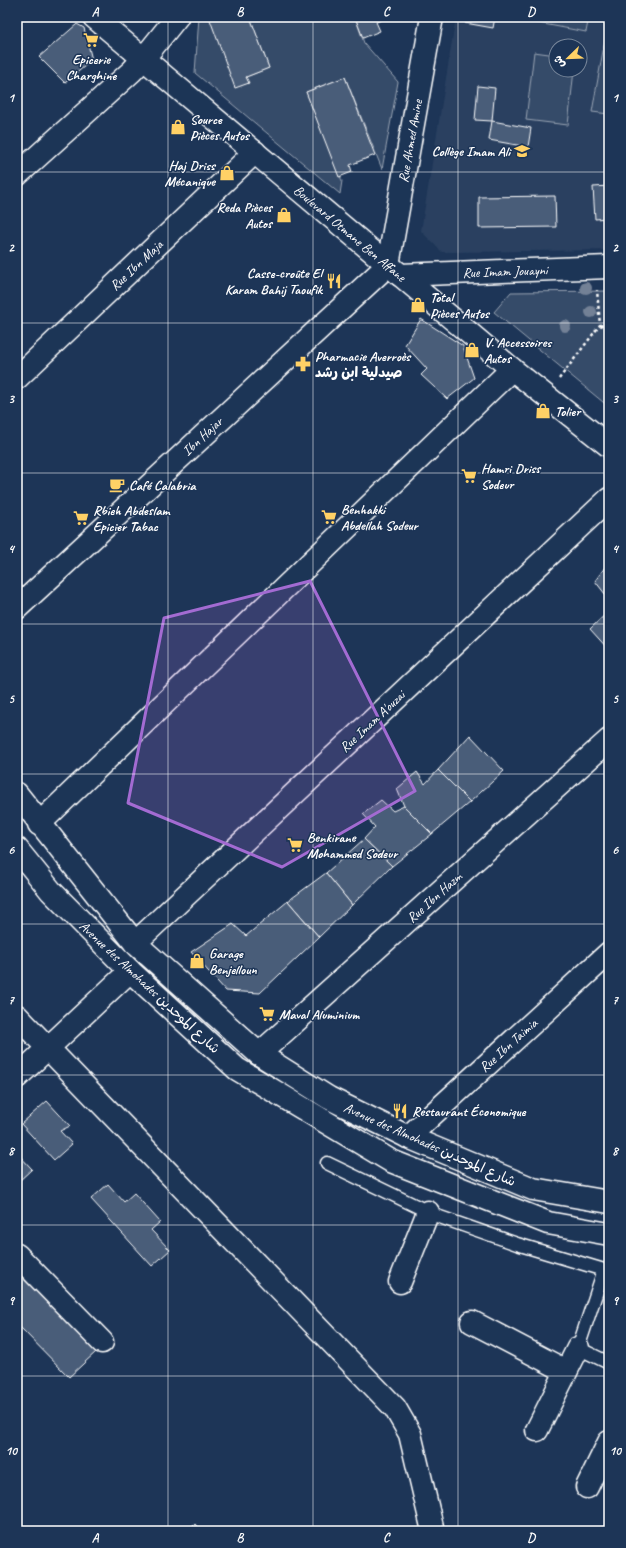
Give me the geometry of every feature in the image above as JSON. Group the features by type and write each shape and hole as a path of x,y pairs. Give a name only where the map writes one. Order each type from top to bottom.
{"street":[{"name":"Boulevard Otmane Ben Affane","path":"94,17 394,270 546,396 609,446"},
{"path":"17,176 144,58 177,17"},
{"name":"Rue Ahmed Amine","path":"394,270 432,17"},
{"name":"Rue Ibn Maja","path":"17,378 255,152"},
{"name":"Rue Imam Jouayni","path":"394,270 602,267"},
{"name":"Ibn Hajar","path":"17,608 394,270"},
{"path":"39,824 512,368"},
{"name":"Rue Imam A'ouzai","path":"135,944 609,499"},
{"name":"Rue Ibn Hazm","path":"259,1054 609,740"},
{"name":"Avenue des Almohades شارع الموحدين","path":"17,794 39,824 135,944 259,1054 329,1098 408,1137 533,1189 609,1202"},
{"name":"Avenue des Almohades شارع الموحدين","path":"17,849 51,891 130,971 238,1069 391,1161 548,1223 609,1234"},
{"name":"Rue Ibn Taimia","path":"408,1137 609,953"},
{"path":"17,1077 130,971"},
{"path":"17,1016 395,1408 410,1434 433,1531"},
{"path":"400,1282 428,1212"},
{"path":"17,1255 102,1342"},
{"path":"472,1322 566,1371"},
{"path":"537,1430 578,1348"},
{"path":"587,1487 609,1442"}],"lane":[{"path":"327,1164 437,1216 517,1244 606,1270 578,1348 609,1363"}],"path":[{"path":"546,396 600,325 602,267"},
{"path":"600,325 609,328"}],"highlighted area":[{"path":"310,581 415,791 282,867 128,803 164,618"}],"shaded area":[{"path":"199,17 209,17 248,83 246,77 269,68 250,17 355,17 364,43 398,82 382,169 345,77 306,92 342,181 340,194 195,73"},
{"name":"Collège Imam Ali","path":"456,17 609,17 609,250 442,252 421,231"},
{"path":"517,17 589,17 586,32 517,19"},
{"path":"609,23 609,114 592,112"},
{"path":"534,52 548,54 548,78 573,78 568,125 526,120"},
{"path":"609,291 609,407 494,312 511,292"}],"building":[{"path":"209,17 250,17 269,68 246,77 249,83 235,88"},
{"path":"355,17 390,17 376,22 380,31 363,38"},
{"path":"466,17 495,17 493,28 465,23"},
{"path":"77,24 84,28 92,60 65,83 39,57"},
{"path":"345,77 375,155 350,165 352,172 339,177 306,92"},
{"path":"478,86 495,88 492,121 475,120"},
{"path":"492,121 531,128 528,147 489,140"},
{"path":"609,186 609,218 595,219 593,187"},
{"path":"555,196 556,227 479,228 479,197"},
{"path":"421,319 463,346 474,378 447,399 421,375 427,369 405,345"},
{"path":"609,563 609,599 595,581"},
{"path":"609,611 609,650 590,629"},
{"path":"470,735 504,771 470,802 438,770"},
{"path":"438,770 470,802 432,834 404,806 397,789 417,772 425,784"},
{"path":"381,800 393,811 404,806 432,834 392,866 364,839 375,827 363,814"},
{"path":"364,839 392,866 352,905 326,873"},
{"path":"326,873 352,905 319,937 288,901"},
{"path":"288,901 319,937 260,993 226,991 191,952 233,924 246,936"},
{"path":"47,1101 70,1126 60,1131 72,1144 54,1160 21,1124"},
{"path":"17,1153 32,1169 18,1182 17,1181"},
{"path":"108,1184 124,1202 134,1193 160,1222 151,1230 170,1250 152,1266 91,1199"},
{"path":"17,1269 97,1351 69,1377 17,1324"},
{"path":"195,1524 201,1531 188,1531"}],"place":[{"name":"Epicerie Charghine","path":"91,40"},
{"name":"Source Pièces Autos","path":"178,127"},
{"name":"Collège Imam Ali","path":"522,151"},
{"name":"Haj Driss Mécanique","path":"227,173"},
{"name":"Reda Pièces Autos","path":"284,215"},
{"name":"Casse-croûte El Karam Bahij Taoufik","path":"334,281"},
{"name":"Total Pièces Autos","path":"418,305"},
{"name":"V. Accessoires Autos","path":"472,350"},
{"name":"Pharmacie Averroès صيدلية ابن رشد","path":"303,364"},
{"name":"Tolier","path":"543,411"},
{"name":"Hamri Driss Sodeur","path":"469,476"},
{"name":"Café Calabria","path":"117,485"},
{"name":"Benhakki Abdellah Sodeur","path":"329,517"},
{"name":"Rbieh Abdeslam Epicier Tabac","path":"81,518"},
{"name":"Benkirane Mohammed Sodeur","path":"295,845"},
{"name":"Garage Benjelloun","path":"197,961"},
{"name":"Maval Aluminium","path":"267,1014"},
{"name":"Restaurant Économique","path":"400,1111"}]}
